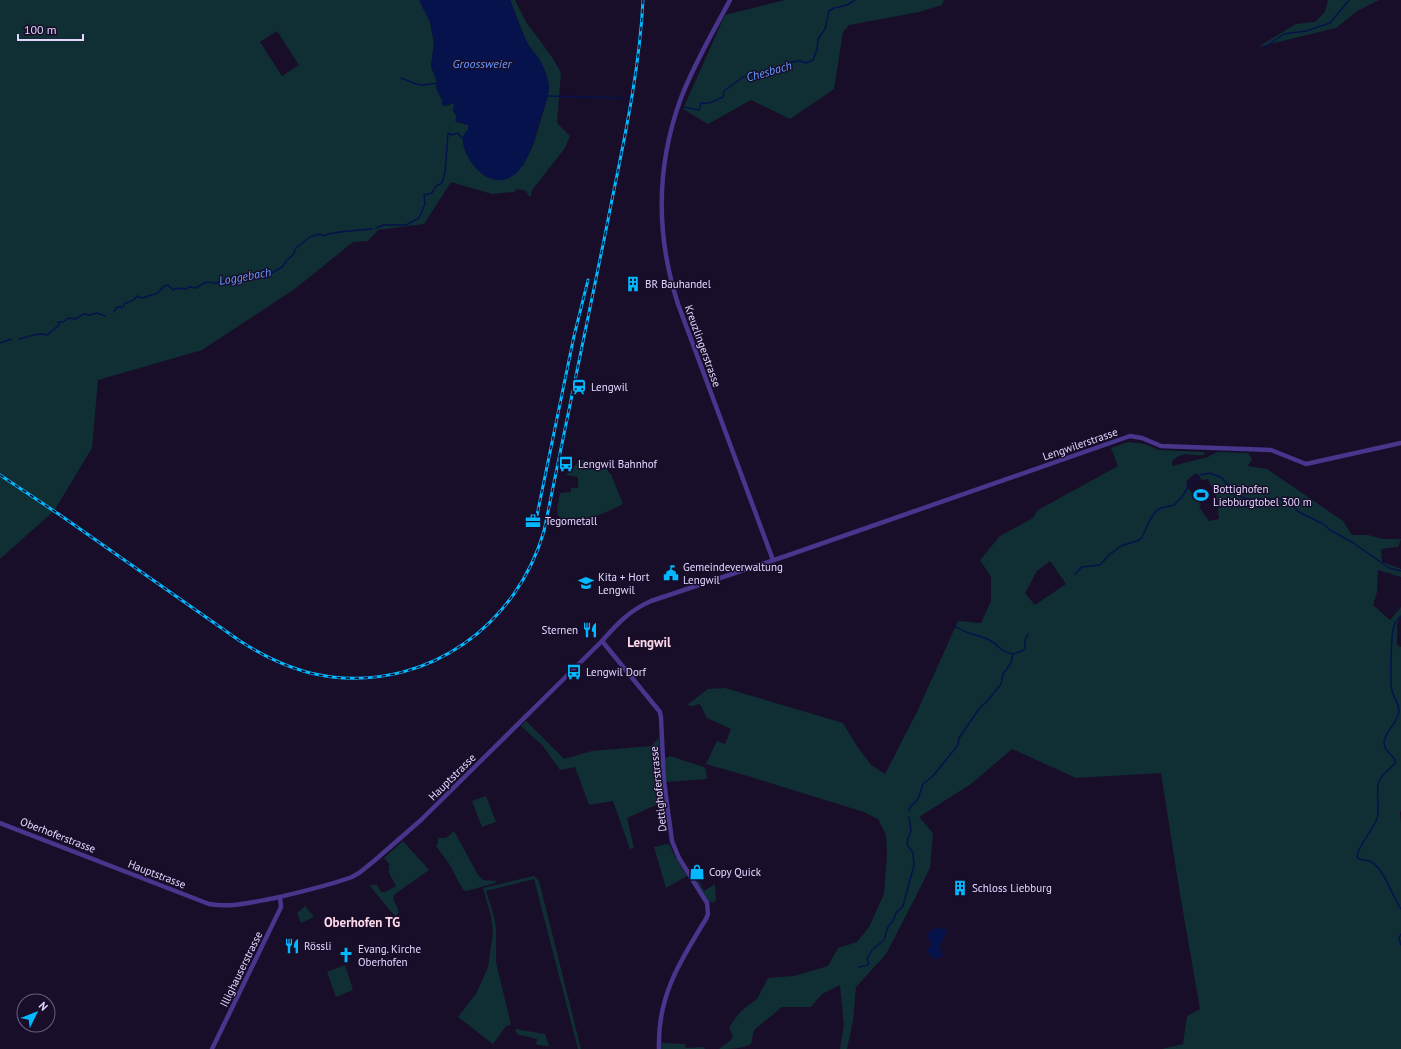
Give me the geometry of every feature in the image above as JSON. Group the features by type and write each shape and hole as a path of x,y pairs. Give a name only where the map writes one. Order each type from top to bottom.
{"street":[{"name":"Kreuzlingerstrasse","path":"730,0 692,71 669,134 663,168 662,221 668,264 676,298 773,560"},
{"name":"Lengwilerstrasse","path":"773,560 1130,436 1142,438 1160,446 1271,450 1306,464 1401,443"},
{"name":"Hauptstrasse","path":"109,865 205,903 214,905 244,904 280,897 356,875 366,869 420,820 602,641 624,617 646,603 773,560"},
{"name":"Dettighoferstrasse","path":"602,641 660,712 664,788 672,841 679,858 703,896 708,908 706,919 676,969 669,986 661,1016 659,1049"},
{"name":"Oberhoferstrasse","path":"0,823 109,865"},
{"name":"Illighauserstrasse","path":"212,1049 281,907 280,897"}],"green space":[{"path":"0,0 419,0 430,22 434,43 431,66 437,82 436,88 442,102 447,106 453,103 454,104 454,113 457,116 456,122 468,125 469,129 465,135 464,142 468,156 523,166 534,143 548,96 538,58 527,43 510,0 515,0 526,22 552,57 561,73 557,123 570,136 565,148 532,190 531,196 529,196 526,191 517,189 514,192 492,194 451,182 424,224 378,230 368,241 353,242 296,288 202,350 98,380 92,448 54,511 0,559","holes":["277,31 299,65 282,76 260,42"]},
{"path":"785,0 944,0 942,5 919,12 849,25 843,32 834,89 790,119 751,100 708,124 683,109 725,15"},
{"path":"1328,0 1379,0 1357,11 1336,28 1258,47 1296,24 1315,22 1325,12"},
{"path":"1128,442 1145,444 1159,450 1205,452 1204,455 1181,455 1172,461 1172,466 1208,457 1217,452 1248,453 1252,459 1248,466 1267,469 1343,521 1352,535 1368,535 1382,539 1401,539 1398,547 1381,549 1382,562 1401,569 1401,577 1378,570 1377,592 1373,605 1390,620 1401,607 1401,616 1397,624 1397,645 1401,647 1401,1049 1162,1049 1183,1044 1187,1016 1200,1009 1161,773 1076,778 1012,749 971,784 919,817 933,833 930,868 886,954 856,987 853,1021 847,1049 840,1049 844,1025 840,985 822,994 811,1007 782,1007 754,1030 751,1044 739,1048 719,1049 731,1040 733,1036 729,1027 741,1011 757,999 768,978 794,976 828,966 838,948 857,942 869,927 884,894 887,856 886,835 878,819 864,812 706,764 717,741 725,744 731,729 707,718 700,704 692,706 687,705 708,689 725,688 843,723 856,745 871,765 885,774 917,712 958,621 981,623 991,601 991,577 980,560 1000,536 1033,518 1038,510 1118,466 1111,448","holes":["1196,473 1202,480 1208,479 1217,499 1219,519 1209,521 1199,507 1201,504 1186,486 1187,480","1050,561 1066,584 1035,605 1025,593 1037,571"]},
{"path":"580,460 584,460 585,469 607,466 608,472 611,474 623,504 590,518 566,519 559,516 557,511 560,493 571,492 571,488 578,488 578,477 566,475"},
{"path":"526,721 564,759 592,751 651,746 659,738 663,802 627,818 634,848 630,849 613,801 589,805 575,767 560,770 543,746 521,726"},
{"path":"670,756 704,767 706,770 707,779 666,782 665,758"},
{"path":"486,796 496,822 482,827 472,801"},
{"path":"454,831 478,875 483,880 496,881 495,883 467,891 463,890 450,865 436,846 438,843 438,838 446,838"},
{"path":"403,841 429,870 395,894 393,898 399,912 396,916 369,885 377,885 381,892 385,892 396,886 388,871 390,869 388,867 390,865 384,858"},
{"path":"667,844 670,845 673,853 687,876 666,888 654,847"},
{"path":"534,876 539,881 581,1049 578,1049 534,879 486,891 494,916 496,929 496,962 511,1025 506,1026 493,1044 458,1017 476,994 488,967 493,932 491,916 483,888"},
{"path":"698,880 704,891 715,884 716,899 714,903 708,901 696,881"},
{"path":"305,906 314,917 301,923 297,913"},
{"path":"345,965 353,990 336,997 327,972"},
{"path":"515,1029 545,1034 549,1046 536,1044 537,1039 517,1034"},
{"path":"661,1043 685,1044 686,1048 703,1047 705,1049 662,1049"}],"water":[{"name":"Groossweier","path":"419,0 510,0 529,46 542,63 549,85 547,98 529,154 516,173 508,179 497,180 480,173 471,161 464,147 464,135 468,130 468,125 455,121 457,116 453,111 453,103 444,106 442,105 442,99 436,88 437,82 431,66 434,43 430,22"},
{"path":"935,928 945,929 947,932 939,946 943,955 936,960 934,957 930,956 927,949 932,945 929,941 928,934"}],"waterway":[{"name":"Chesbach","path":"684,107 699,110 701,103 710,103 723,97 724,91 743,77 769,71 785,66 791,62 800,61 806,63 813,60 817,49 818,39 825,29 829,11 834,8 847,5 855,0"},
{"path":"1265,47 1284,34 1306,31 1330,23 1349,0"},
{"path":"401,78 423,85 437,83"},
{"name":"Chesbach","path":"548,96 622,98"},
{"name":"Loggebach","path":"376,228 384,225 406,225 419,218 425,204 424,195 432,193 436,186 442,183 445,172 448,133 452,135 458,133 463,138"},
{"name":"Loggebach","path":"114,312 117,307 123,307 125,303 132,301 137,296 142,298 158,293 164,286 168,285 173,290 178,288 186,289 189,287 196,288 206,282 216,283 239,275 250,274 255,276 262,273 272,273 282,267 293,255 296,248 310,237 320,234 323,236 341,232 372,229"},
{"name":"Loggebach","path":"19,339 37,334 47,335 59,325 58,322 63,322 68,318 75,319 84,314 90,315 97,313 105,316"},
{"name":"Loggebach","path":"0,343 11,339"},
{"path":"1075,574 1082,567 1100,565 1109,555 1121,546 1139,540 1156,511 1161,508 1174,505 1182,497 1189,485 1200,475 1210,473 1222,478 1226,483 1237,490 1240,496 1247,499 1278,499 1288,502 1299,512 1323,524 1330,530 1352,542 1389,568 1401,571"},
{"path":"1401,616 1396,622 1393,630 1391,658 1392,691 1399,711 1384,742 1386,750 1395,760 1395,763 1385,772 1378,783 1377,819 1360,847 1357,857 1359,859 1367,860 1376,866 1384,877 1401,909"},
{"path":"954,625 963,631 986,639 1008,653 1013,654"},
{"path":"909,811 910,807 918,799 923,784 933,776 958,745 959,738 979,709 1001,684 1003,674 1011,663 1013,654 1022,651 1025,648 1025,640 1028,634"},
{"path":"859,967 868,965 869,963 867,959 872,950 884,940 888,927 893,921 896,913 903,906 914,865 913,853 907,844 911,831 909,817"},
{"path":"1401,934 1399,938 1401,945"}],"railway":[{"path":"605,235 633,89 641,30 643,0"},
{"path":"0,475 60,515 240,641 261,654 295,669 332,677 368,678 403,672 435,660 465,643 491,621 513,595 531,564 544,531 606,230"},
{"path":"536,520 574,336 588,280"}],"place":[{"name":"BR Bauhandel","path":"633,284"},
{"name":"Lengwil","path":"579,387"},
{"name":"Lengwil Bahnhof","path":"566,464"},
{"name":"Bottighofen Liebburgtobel 300 m","path":"1201,495"},
{"name":"Tegometall","path":"533,521"},
{"name":"Gemeindeverwaltung Lengwil","path":"671,573"},
{"name":"Kita + Hort Lengwil","path":"586,583"},
{"name":"Sternen","path":"590,630"},
{"name":"Lengwil Dorf","path":"574,672"},
{"name":"Copy Quick","path":"697,872"},
{"name":"Schloss Liebburg","path":"960,888"},
{"name":"Rössli","path":"292,946"},
{"name":"Evang. Kirche Oberhofen","path":"346,955"}],"district":[{"name":"Lengwil","path":"649,642"},
{"name":"Oberhofen TG","path":"362,922"}]}
